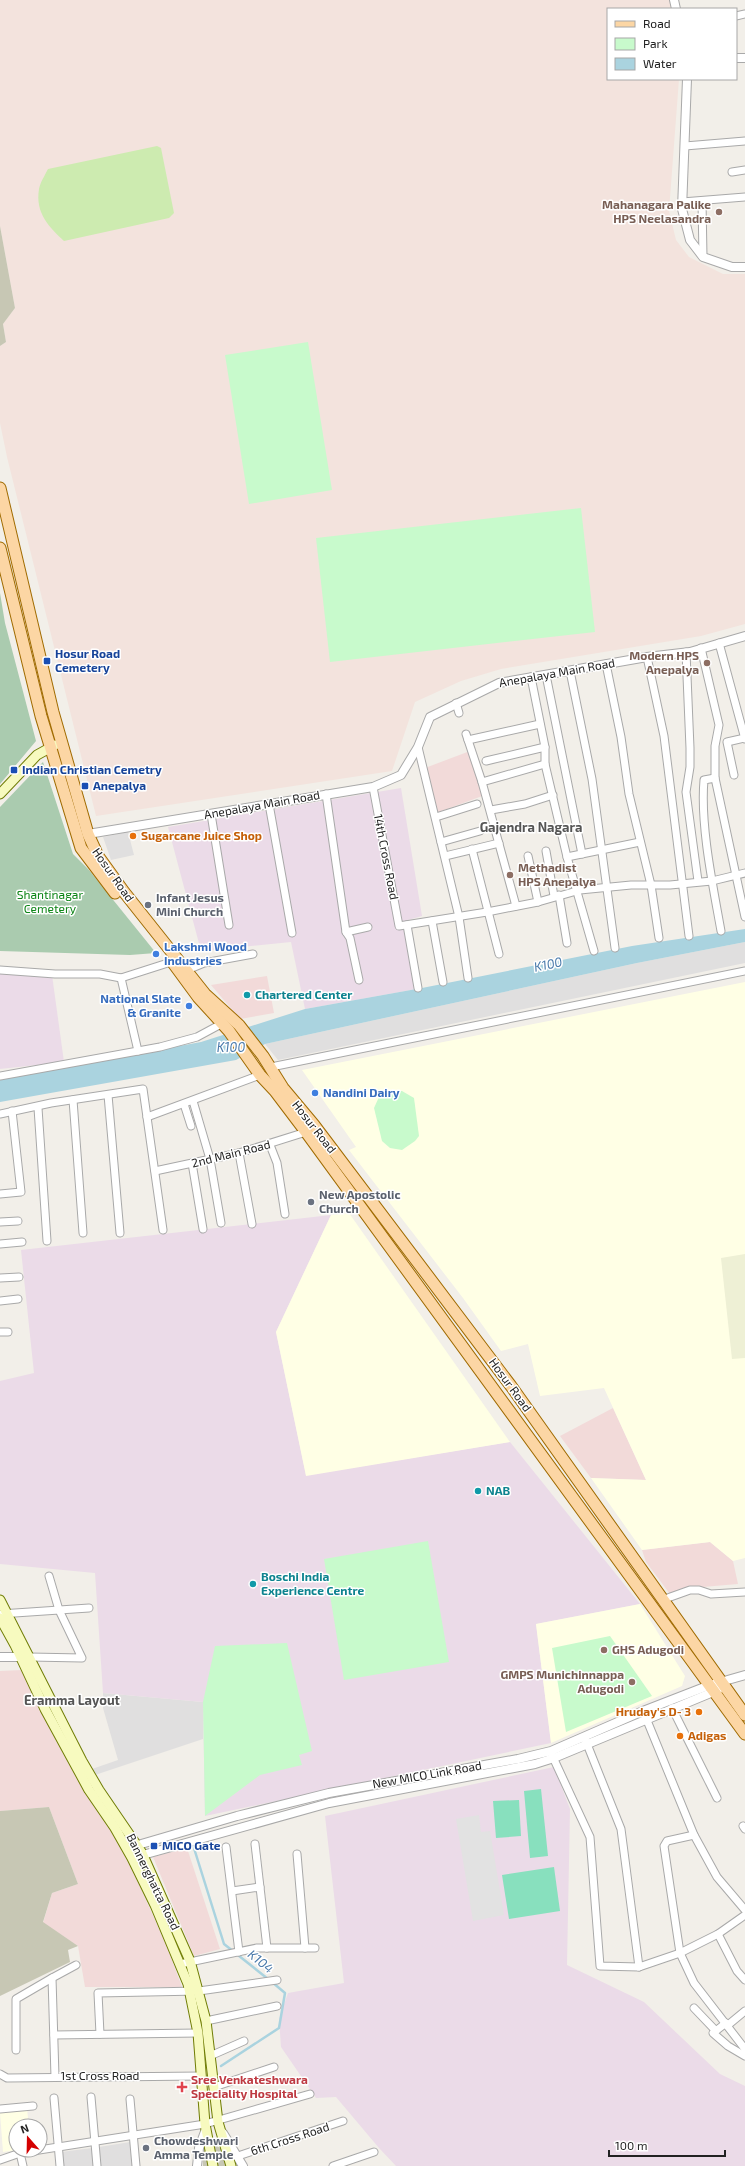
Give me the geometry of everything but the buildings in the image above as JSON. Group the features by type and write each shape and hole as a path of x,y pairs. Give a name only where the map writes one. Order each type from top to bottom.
{"main road":[{"name":"Hosur Road","path":"0,488 81,848 117,896 198,997 222,1023 260,1075 275,1091 718,1687 745,1715"},
{"name":"Hosur Road","path":"0,548 41,716 57,745 88,834 98,856 124,892 205,994 239,1025 271,1066 283,1088 314,1125 511,1386 662,1600 718,1687 745,1734"},
{"path":"0,794 37,755 57,745"},
{"name":"Bannerghatta Road","path":"0,1600 2,1615 60,1719 86,1775 132,1858 180,1964 195,1992 206,2021 219,2125 231,2166"},
{"name":"Bannerghatta Road","path":"86,1775 99,1790 140,1849 190,1961 195,1992 206,2127 213,2166"}],"street":[{"path":"687,80 682,209 690,240 703,257 732,267 745,267"},
{"path":"685,146 745,141"},
{"path":"732,172 745,170"},
{"path":"682,202 745,197"},
{"path":"702,201 703,257"},
{"name":"Anepalaya Main Road","path":"88,834 373,787 401,775 418,747 430,718 456,703 498,683 647,657 686,652 745,636"},
{"path":"719,643 745,739 727,742 734,775"},
{"path":"701,648 719,725 715,746 715,778 745,917"},
{"path":"686,652 690,748 686,792 698,881"},
{"path":"647,657 664,736 689,936"},
{"path":"606,664 621,737 629,794 651,884 659,938"},
{"path":"570,671 592,779 615,948"},
{"path":"546,675 582,854"},
{"path":"531,677 545,747 545,764 552,795 576,891 594,951"},
{"path":"456,703 459,713"},
{"path":"516,906 491,810 467,737 540,724"},
{"path":"418,747 459,917 468,978"},
{"path":"486,761 545,747"},
{"path":"482,782 545,764"},
{"path":"715,778 704,780 703,795 712,881 721,931"},
{"name":"14th Cross Road","path":"373,787 399,926 407,925"},
{"path":"326,794 346,932 350,938 359,980"},
{"path":"491,810 525,804 552,795"},
{"path":"269,804 292,933"},
{"path":"436,817 477,804"},
{"path":"211,814 228,925"},
{"path":"441,842 480,831"},
{"path":"567,857 640,842"},
{"path":"445,856 499,843"},
{"path":"472,849 499,954"},
{"path":"546,851 567,943"},
{"path":"528,856 538,902"},
{"path":"418,988 407,925 538,902 576,891 607,887 651,884 682,884 698,881 712,881 745,873"},
{"path":"432,921 443,982"},
{"path":"346,932 368,927"},
{"path":"187,970 204,964 252,954"},
{"path":"0,970 55,974 100,974 121,978 171,962"},
{"path":"271,1066 745,971"},
{"path":"121,978 138,1051"},
{"path":"0,1076 138,1051 197,1037 222,1023"},
{"path":"147,1117 260,1075"},
{"path":"0,1114 38,1108 51,1103 143,1089 163,1230"},
{"path":"108,1095 120,1232"},
{"path":"73,1100 83,1233"},
{"path":"193,1101 210,1159 221,1223"},
{"path":"184,1104 190,1126"},
{"path":"38,1108 47,1241"},
{"path":"0,1194 22,1192 12,1112"},
{"name":"2nd Main Road","path":"155,1171 239,1154 306,1132"},
{"path":"270,1145 276,1163 285,1214"},
{"path":"239,1154 252,1224"},
{"path":"192,1163 203,1228"},
{"path":"0,1222 18,1221"},
{"path":"0,1244 22,1242"},
{"path":"0,1278 19,1277"},
{"path":"0,1300 18,1299"},
{"path":"0,1332 8,1332"},
{"path":"0,1657 82,1658 59,1610 49,1576"},
{"path":"662,1600 690,1590 699,1590 711,1594 745,1592"},
{"path":"2,1615 90,1608"},
{"path":"718,1687 745,1675"},
{"path":"718,1687 745,1680"},
{"name":"New MICO Link Road","path":"585,1740 672,1708 718,1687"},
{"name":"New MICO Link Road","path":"127,1849 140,1849 329,1803 522,1766 718,1687"},
{"path":"672,1708 717,1798"},
{"path":"646,1718 694,1835 717,1876 745,1910"},
{"path":"585,1740 622,1829 639,1967"},
{"path":"552,1755 590,1837 600,1966 639,1967 680,1953 718,1934 745,1915"},
{"name":"New MICO Link Road","path":"132,1858 140,1849 237,1816 329,1793 518,1759 552,1755"},
{"path":"694,1835 667,1841 664,1846 680,1953 694,1983 745,2049"},
{"path":"255,1844 267,1948"},
{"path":"226,1847 239,1952"},
{"path":"297,1854 305,1948"},
{"path":"232,1891 260,1887"},
{"path":"718,1934 737,1971 745,1980"},
{"path":"180,1964 231,1953 267,1948 315,1948"},
{"path":"16,2050 16,1999 76,1965"},
{"path":"52,1978 55,2077"},
{"path":"100,2034 98,1993 195,1992 277,1980"},
{"path":"206,2021 277,2006"},
{"path":"694,2008 716,2031"},
{"path":"745,2011 713,2033 723,2042 745,2056"},
{"path":"54,2035 198,2033"},
{"path":"210,2056 244,2041"},
{"path":"214,2087 274,2067"},
{"name":"1st Cross Road","path":"0,2074 7,2078 201,2076"},
{"path":"48,2149 133,2135 219,2125 310,2094"},
{"path":"91,2097 97,2166"},
{"path":"54,2098 60,2166"},
{"path":"130,2099 136,2166"},
{"path":"0,2109 33,2106"},
{"name":"6th Cross Road","path":"238,2156 343,2121"},
{"path":"219,2125 243,2166"},
{"path":"197,2166 199,2148 206,2127"},
{"path":"333,2166 374,2152"},
{"path":"0,2156 2,2166"}],"shaded area":[{"path":"0,0 670,0 673,8 607,8 607,80 679,80 669,211 676,240 689,257 723,274 745,274 745,624 701,636 501,669 461,681 415,702 392,771 96,816 7,457 0,423 0,346 6,342 3,324 15,308 0,226"},
{"path":"0,226 15,308 3,324 6,342 0,346"},
{"path":"470,751 485,795 436,813 425,768"},
{"path":"401,788 422,916 408,920 422,988 305,1009 291,942 201,951 168,827"},
{"path":"128,832 134,855 111,860 103,837"},
{"path":"745,942 745,963 278,1060 265,1044 637,963"},
{"path":"0,972 52,975 64,1062 0,1069"},
{"path":"267,976 274,1013 240,1019 211,985"},
{"path":"745,982 745,1558 733,1561 710,1542 642,1550 591,1478 646,1480 604,1388 540,1396 528,1344 501,1351 463,1298 349,1150 356,1147 302,1070"},
{"path":"349,1213 510,1442 306,1476 276,1332 331,1215"},
{"path":"331,1215 276,1332 306,1475 510,1442 640,1604 536,1624 551,1743 205,1816 203,1702 103,1693 95,1573 0,1564 0,1381 34,1373 21,1250"},
{"path":"745,1254 745,1358 732,1359 721,1258"},
{"path":"613,1408 646,1480 591,1478 560,1436"},
{"path":"710,1542 733,1561 738,1584 691,1588 670,1594 646,1562 642,1550"},
{"name":"GHS Adugodi","path":"640,1604 685,1676 682,1686 551,1743 536,1624"},
{"path":"23,1670 128,1860 166,1944 182,1987 85,1987 78,1946 43,1923 52,1893 78,1884 49,1807 0,1811 0,1671"},
{"path":"103,1693 203,1702 203,1739 95,1775 92,1769 118,1760 103,1708"},
{"path":"554,1767 570,1809 567,1965 644,2002 720,2074 745,2086 745,2166 396,2166 336,2097 316,2098 281,2047 279,2019 288,1993 344,1983 325,1816"},
{"path":"49,1807 78,1884 52,1893 43,1922 78,1946 68,1950 70,1962 0,1996 0,1811"},
{"path":"479,1815 481,1832 490,1831 504,1915 473,1921 456,1819"},
{"path":"187,1848 220,1949 194,1956 153,1857"},
{"path":"27,2109 28,2118 8,2118 8,2151 3,2152 0,2113"},
{"path":"208,2140 226,2152 237,2166 203,2166 203,2152"},
{"path":"130,2142 133,2166 101,2166 99,2147"},
{"path":"92,2148 94,2166 63,2166 61,2152"}],"green space":[{"path":"157,146 161,148 174,213 169,218 64,241 48,225 41,212 38,198 41,182 48,169"},
{"path":"308,342 332,490 249,504 225,355"},
{"path":"581,508 595,632 330,662 316,538"},
{"path":"0,593 5,623 36,741 0,784"},
{"name":"Shantinagar Cemetery","path":"43,762 73,854 89,870 156,953 130,955 0,951 0,807"},
{"path":"390,1091 402,1091 414,1098 419,1136 415,1141 402,1150 390,1148 382,1141 374,1108 379,1097"},
{"path":"428,1541 449,1662 344,1680 324,1559"},
{"path":"610,1636 652,1696 566,1732 552,1648"},
{"path":"287,1643 312,1751 299,1755 302,1765 260,1775 205,1816 203,1702 215,1646"},
{"path":"541,1789 548,1856 530,1858 524,1791"},
{"path":"519,1800 521,1836 496,1838 493,1801"},
{"path":"554,1867 560,1911 509,1919 502,1875"}],"water":[{"name":"K100","path":"745,929 745,942 637,963 265,1044 236,1060 0,1102 0,1079 201,1042 305,1009 422,988 632,946"}],"waterway":[{"name":"K104","path":"193,1845 224,1944 268,1979"},
{"name":"K104","path":"221,2066 279,2028 285,1993 272,1982"}],"place":[{"name":"Mahanagara Palike HPS Neelasandra","path":"719,212"},
{"name":"Hosur Road Cemetery","path":"47,661"},
{"name":"Modern HPS Anepalya","path":"707,663"},
{"name":"Indian Christian Cemetry","path":"14,770"},
{"name":"Anepalya","path":"85,786"},
{"name":"Sugarcane Juice Shop","path":"133,836"},
{"name":"Methadist HPS Anepalya","path":"510,875"},
{"name":"Infant Jesus Mini Church","path":"148,905"},
{"name":"Lakshmi Wood Industries","path":"156,954"},
{"name":"Chartered Center","path":"247,995"},
{"name":"National Slate & Granite","path":"189,1006"},
{"name":"Nandini Dairy","path":"315,1093"},
{"name":"New Apostolic Church","path":"311,1202"},
{"name":"NAB","path":"478,1491"},
{"name":"Boschi India Experience Centre","path":"253,1584"},
{"name":"GHS Adugodi","path":"604,1650"},
{"name":"GMPS Munichinnappa Adugodi","path":"632,1682"},
{"name":"Hruday's D- 3","path":"699,1712"},
{"name":"Adigas","path":"680,1736"},
{"name":"MICO Gate","path":"154,1846"},
{"name":"Sree Venkateshwara Speciality Hospital","path":"182,2087"},
{"name":"Chowdeshwari Amma Temple","path":"146,2148"}],"district":[{"name":"Gajendra Nagara","path":"531,827"},
{"name":"Eramma Layout","path":"72,1700"}]}
